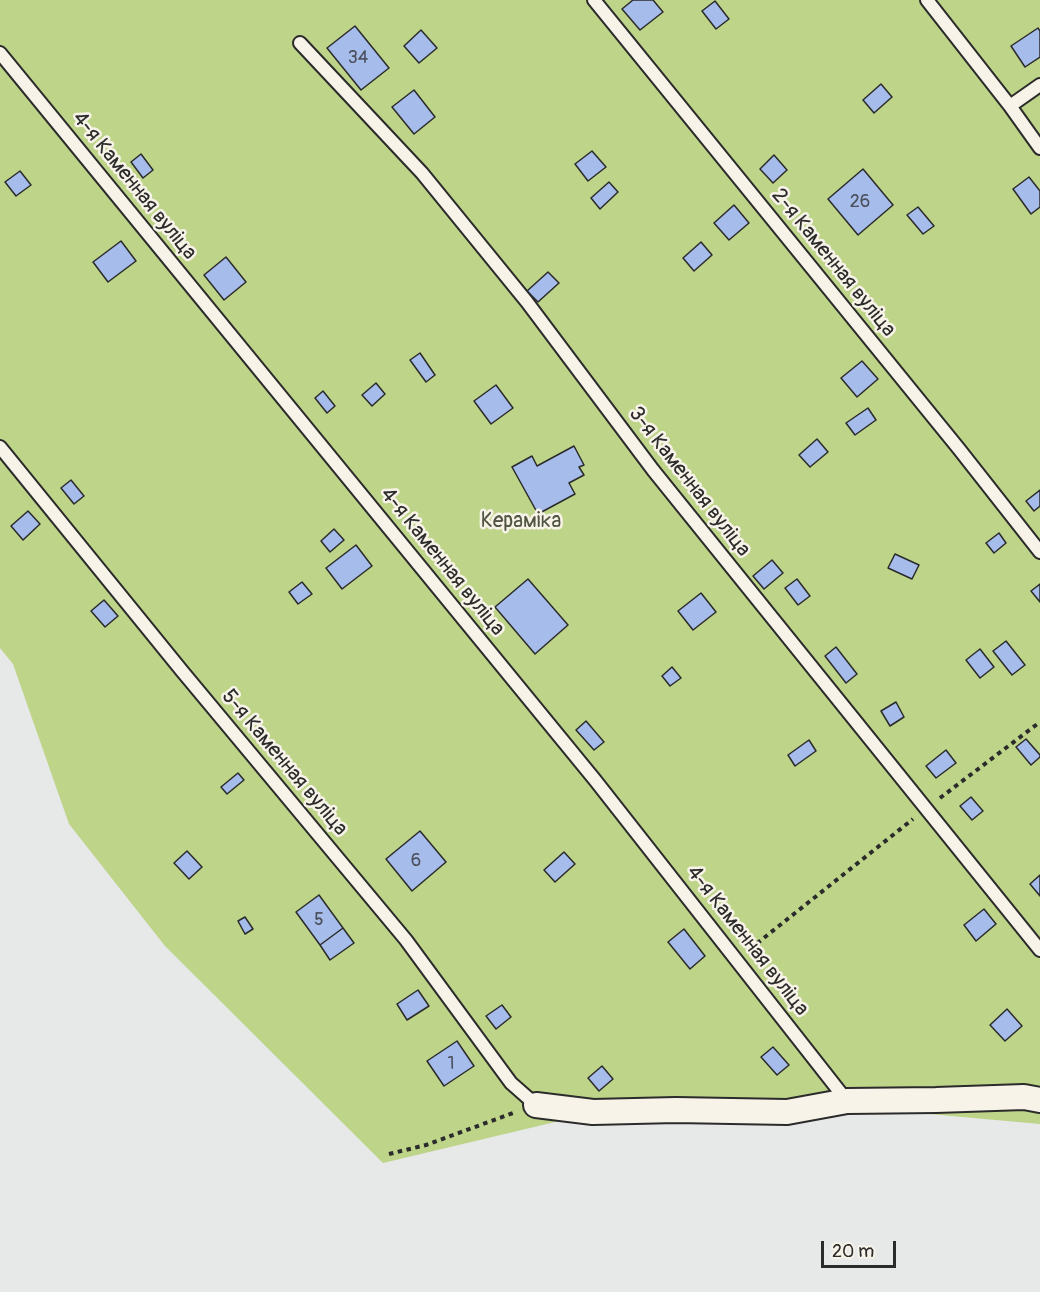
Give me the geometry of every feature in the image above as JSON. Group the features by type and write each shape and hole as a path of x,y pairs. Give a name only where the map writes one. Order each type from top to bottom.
{"street":[{"path":"536,1105 593,1112 676,1110 787,1112 847,1101 1024,1097 1040,1100"}],"lane":[{"name":"2-я Каменная вуліца","path":"594,0 952,440 1040,552"},
{"path":"927,0 1040,148"},
{"name":"3-я Каменная вуліца","path":"300,44 430,182 526,302 654,470 1040,951"},
{"name":"4-я Каменная вуліца","path":"0,53 595,780 847,1101"},
{"path":"1010,106 1040,85"},
{"name":"5-я Каменная вуліца","path":"0,447 182,671 406,940 511,1083 536,1105"}],"path":[{"path":"736,959 925,809 1040,722"},
{"path":"388,1154 426,1145 536,1105"}],"green space":[{"name":"Кераміка","path":"0,0 1040,0 1040,1124 918,1113 572,1118 383,1163 165,946 69,824 13,664 0,648"}],"building":[{"path":"633,0 653,0 663,12 640,30 622,9"},
{"path":"715,1 729,19 716,29 702,11"},
{"path":"355,26 389,68 361,90 327,48"},
{"path":"1038,28 1040,57 1025,67 1011,46"},
{"path":"421,30 437,48 419,63 404,46"},
{"path":"881,84 892,97 874,113 863,100"},
{"path":"414,90 435,117 414,134 392,107"},
{"path":"592,151 606,167 588,181 575,164"},
{"path":"141,154 153,170 143,178 131,162"},
{"path":"774,155 787,170 773,183 760,169"},
{"path":"863,169 893,205 858,235 828,199"},
{"path":"20,171 31,185 16,196 5,182"},
{"path":"1029,177 1040,191 1040,207 1031,214 1013,189"},
{"path":"609,182 618,192 600,209 591,198"},
{"path":"734,205 749,223 729,240 714,223"},
{"path":"918,207 934,226 923,234 907,215"},
{"path":"121,241 136,261 108,282 93,262"},
{"path":"701,242 712,255 694,271 683,258"},
{"path":"226,257 246,282 224,300 204,275"},
{"path":"548,272 559,283 538,302 527,291"},
{"path":"420,353 435,375 426,382 410,360"},
{"path":"862,361 878,379 857,397 841,378"},
{"path":"376,383 385,394 372,406 362,395"},
{"path":"496,385 513,408 491,424 474,401"},
{"path":"323,391 335,406 327,413 315,398"},
{"path":"868,408 876,420 855,435 846,423"},
{"path":"817,439 828,452 810,467 799,455"},
{"path":"574,446 584,465 579,467 584,475 569,483 575,494 538,514 512,467 532,456 537,466"},
{"path":"71,480 84,496 74,504 61,488"},
{"path":"1040,490 1040,506 1034,511 1026,501"},
{"path":"28,511 40,524 23,540 11,526"},
{"path":"334,529 344,540 330,552 321,541"},
{"path":"999,533 1006,543 994,553 986,543"},
{"path":"356,545 372,566 342,589 326,568"},
{"path":"895,554 919,565 912,579 888,568"},
{"path":"772,560 783,573 764,589 753,576"},
{"path":"528,579 568,625 535,654 495,607"},
{"path":"797,579 810,596 798,605 785,588"},
{"path":"302,582 312,594 298,604 289,592"},
{"path":"1040,584 1040,602 1031,591"},
{"path":"701,593 716,612 693,630 678,611"},
{"path":"104,600 118,616 105,627 91,611"},
{"path":"1006,641 1025,665 1012,675 993,651"},
{"path":"836,647 857,674 846,683 825,656"},
{"path":"980,649 994,667 980,678 966,660"},
{"path":"672,667 681,678 670,686 662,676"},
{"path":"896,702 904,717 890,726 881,711"},
{"path":"586,721 604,742 594,750 576,730"},
{"path":"1026,739 1040,755 1031,765 1016,747"},
{"path":"809,740 816,751 795,766 788,755"},
{"path":"946,750 956,763 936,778 926,766"},
{"path":"238,773 244,780 227,794 221,787"},
{"path":"971,797 983,811 972,820 960,806"},
{"path":"420,831 446,862 412,891 386,859"},
{"path":"187,851 202,867 189,879 174,863"},
{"path":"564,852 575,864 555,882 544,870"},
{"path":"1040,875 1040,896 1030,884"},
{"path":"319,895 343,928 320,945 296,912"},
{"path":"984,909 996,924 976,941 964,925"},
{"path":"245,917 253,929 245,934 238,921"},
{"path":"343,928 354,943 330,960 320,945"},
{"path":"684,929 705,956 690,969 668,942"},
{"path":"418,990 429,1006 407,1020 397,1004"},
{"path":"502,1005 511,1017 496,1029 486,1016"},
{"path":"1007,1009 1022,1026 1005,1041 990,1025"},
{"path":"457,1041 474,1066 444,1086 427,1061"},
{"path":"773,1047 789,1065 777,1075 761,1057"},
{"path":"602,1066 613,1079 599,1091 588,1078"}]}
